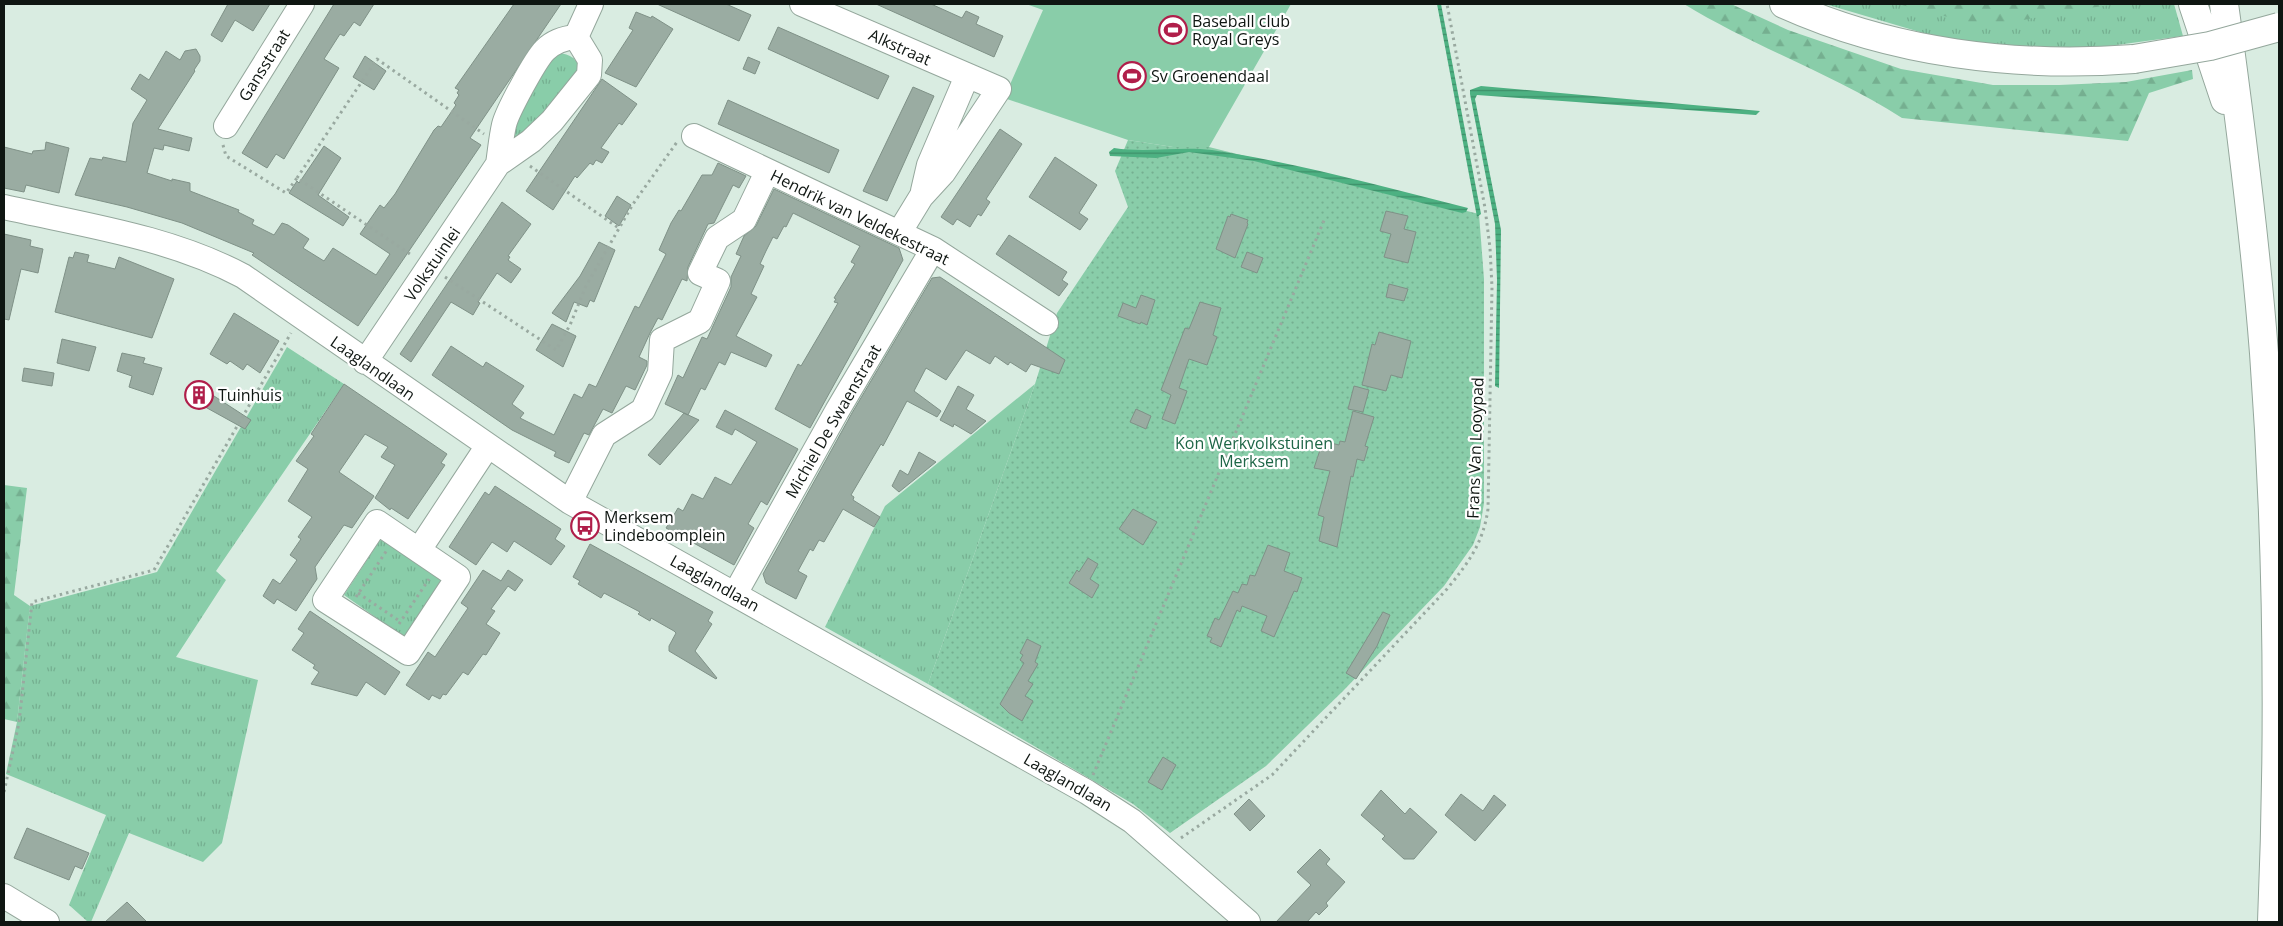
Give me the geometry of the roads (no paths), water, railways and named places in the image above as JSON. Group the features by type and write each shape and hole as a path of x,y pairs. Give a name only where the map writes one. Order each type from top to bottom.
{"highway":[{"path":"1784,4 1827,21 1918,46 2006,60 2047,62 2134,59 2210,46 2279,27"},
{"path":"2193,4 2244,159"},
{"path":"2224,4 2244,159 2264,351 2270,453 2276,609 2275,833 2272,922"}],"street":[{"name":"Gansstraat","path":"226,126 302,4"},
{"path":"576,37 591,4"},
{"name":"Alkstraat","path":"802,4 999,89 943,173 921,197"},
{"name":"Volkstuinlei","path":"365,362 503,154 531,141 552,121 589,76 590,60 576,37 563,39 553,44 536,62 504,123 503,154"},
{"path":"899,233 921,197 929,165 967,76"},
{"name":"Hendrik van Veldekestraat","path":"694,136 933,249 1046,323"},
{"path":"570,502 604,435 643,410 660,373 662,340 700,321 718,281 700,273 717,238 744,220 767,172"},
{"name":"Laaglandlaan","path":"4,207 126,234 208,259 243,276 570,502 1086,792 1132,821 1248,922"},
{"name":"Michiel De Swaenstraat","path":"735,594 837,411 933,249"},
{"path":"419,550 488,446"},
{"path":"377,522 419,550 458,577 408,653 394,631 345,613 325,600 377,522"},
{"path":"4,896 47,922"}],"place":[{"name":"Baseball club Royal Greys","path":"1173,30"},
{"name":"Sv Groenendaal","path":"1132,76"},
{"name":"Tuinhuis","path":"199,395"},
{"name":"Merksem Lindeboomplein","path":"585,526"}],"park label":[{"name":"Kon Werkvolkstuinen Merksem","path":"1254,452"}]}
